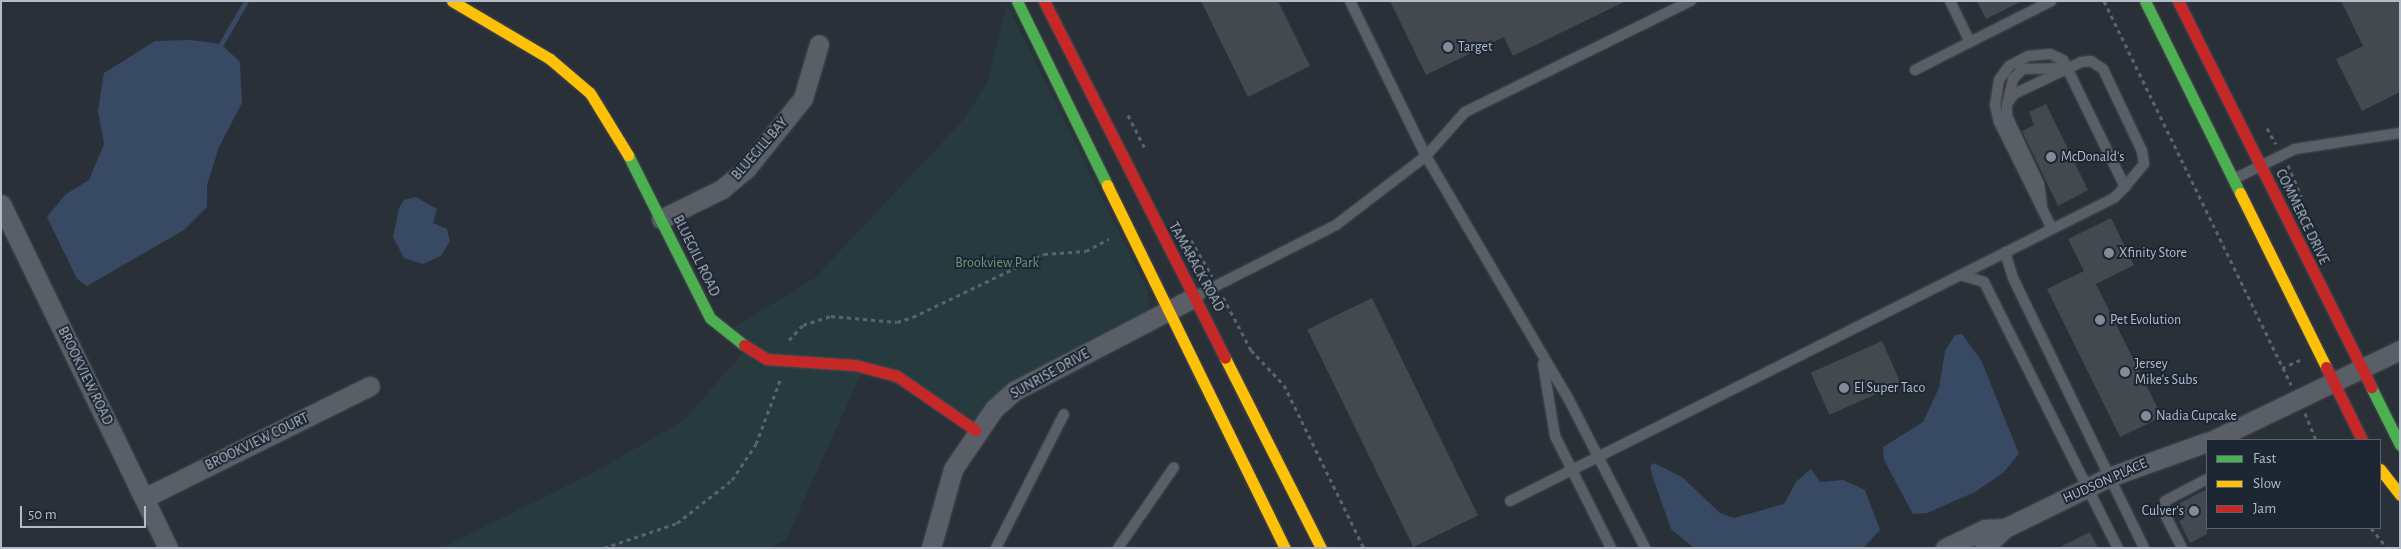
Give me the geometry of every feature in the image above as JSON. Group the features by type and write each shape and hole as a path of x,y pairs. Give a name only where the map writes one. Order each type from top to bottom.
{"street":[{"name":"BLUEGILL ROAD","path":"452,1 550,59 590,93 608,116 710,318 746,349 783,362 855,365 897,376 975,430"},
{"path":"1017,1 1285,548"},
{"name":"TAMARACK ROAD","path":"1044,1 1193,298 1222,346 1321,548"},
{"path":"2145,1 2231,181 2361,439"},
{"name":"COMMERCE DRIVE","path":"2178,1 2360,370 2400,445"},
{"name":"BLUEGILL BAY","path":"661,220 722,189 746,169 803,98 819,44"},
{"name":"BROOKVIEW ROAD","path":"1,204 168,548"},
{"name":"SUNRISE DRIVE","path":"931,548 953,469 975,430 1014,392 1193,298"},
{"path":"2216,439 2400,350"},
{"name":"BROOKVIEW COURT","path":"144,498 370,386"},
{"name":"HUDSON PLACE","path":"1984,548 2005,528 2109,477 2206,442"},
{"path":"2381,470 2400,495"},
{"name":"HUDSON PLACE","path":"1945,548 1985,529 2005,528"}],"lane":[{"path":"1350,1 1426,156 1543,361 1599,454 1645,548"},
{"path":"1193,298 1336,225 1426,156 1465,112 1691,1"},
{"path":"1950,1 1970,42"},
{"path":"1915,70 2051,1"},
{"path":"2052,229 1999,122 1996,96 2004,72 2019,59 2055,54 2067,68 2125,187"},
{"path":"1510,501 1599,454 2108,202 2142,168 2144,157 2111,86 2096,63 2087,61 2067,68 2014,94 2007,104"},
{"path":"2042,208 2039,184 2010,123 2007,104 2013,79 2023,69 2067,68"},
{"path":"2231,181 2295,149 2400,133"},
{"path":"2005,252 2013,278 2144,548"},
{"path":"1960,275 1984,282 2086,488 2118,548"},
{"path":"1543,361 1552,426 1611,548"},
{"path":"996,548 1064,414"},
{"path":"1118,548 1174,467"},
{"path":"2182,548 2164,513 2165,501 2206,480"}],"path":[{"path":"2104,1 2282,368"},
{"path":"1232,316 1250,350 1284,385 1364,548"},
{"path":"2313,429 2316,439"},
{"path":"2372,529 2387,548"}],"green space":[{"name":"Brookview Park","path":"1007,4 1148,291 1150,322 1035,380 975,430 864,367 786,540 768,548 441,548 593,473 684,420 746,349 724,333 815,278 963,120 987,83"}],"water":[{"path":"190,40 221,44 240,62 242,103 219,147 207,185 207,207 184,230 87,286 77,279 47,217 66,194 89,180 104,144 98,111 104,73 155,41"},
{"path":"416,197 437,209 433,223 447,229 450,241 441,256 423,264 404,258 393,237 399,208 404,200"},
{"path":"1962,334 1981,360 2019,454 2003,473 1975,492 1927,513 1913,514 1884,460 1883,447 1923,422 1939,388 1945,351 1955,335"},
{"path":"1654,463 1682,477 1720,513 1734,518 1784,504 1796,482 1811,469 1820,482 1843,480 1865,490 1880,530 1863,548 1694,548 1671,529 1652,475 1650,466"}],"building":[{"path":"1201,1 1278,1 1310,66 1248,97"},
{"name":"Target","path":"1390,1 1626,1 1513,56 1504,37 1426,75"},
{"path":"1977,1 2022,1 1986,19"},
{"path":"2341,1 2400,1 2400,92 2362,111 2336,59 2363,46"},
{"name":"McDonald's","path":"2046,104 2088,190 2058,206 2022,131 2034,125 2029,112"},
{"path":"2111,218 2134,265 2096,284 2162,417 2120,437 2047,289 2084,271 2068,239"},
{"path":"1372,298 1478,516 1413,547 1307,330"},
{"path":"1882,341 1901,383 1829,415 1811,373"},
{"name":"Culver's","path":"2206,490 2207,534 2190,543 2179,521 2185,518 2178,504"},
{"path":"2090,532 2098,548 2058,548"}],"waterway":[{"path":"221,44 246,1"}],"traffic: fast":[{"path":"1017,1 1107,185"},
{"path":"2145,1 2240,193"},
{"path":"628,155 710,318 744,345"},
{"path":"2371,387 2400,445"}],"traffic: slow":[{"path":"452,1 550,59 590,93 628,155"},
{"path":"1107,185 1285,548"},
{"path":"2240,193 2326,367"},
{"path":"1225,358 1321,548"},
{"path":"2381,470 2400,495"}],"traffic: jam":[{"path":"1044,1 1225,358"},
{"path":"2178,1 2371,387"},
{"path":"744,345 766,359 855,365 897,376 975,430"},
{"path":"2326,367 2362,439"}],"place":[{"name":"Target","path":"1448,47"},
{"name":"McDonald's","path":"2051,157"},
{"name":"Xfinity Store","path":"2109,253"},
{"name":"Pet Evolution","path":"2100,320"},
{"name":"Jersey Mike's Subs","path":"2125,372"},
{"name":"El Super Taco","path":"1844,388"},
{"name":"Nadia Cupcake","path":"2146,416"},
{"name":"Culver's","path":"2194,511"}]}
